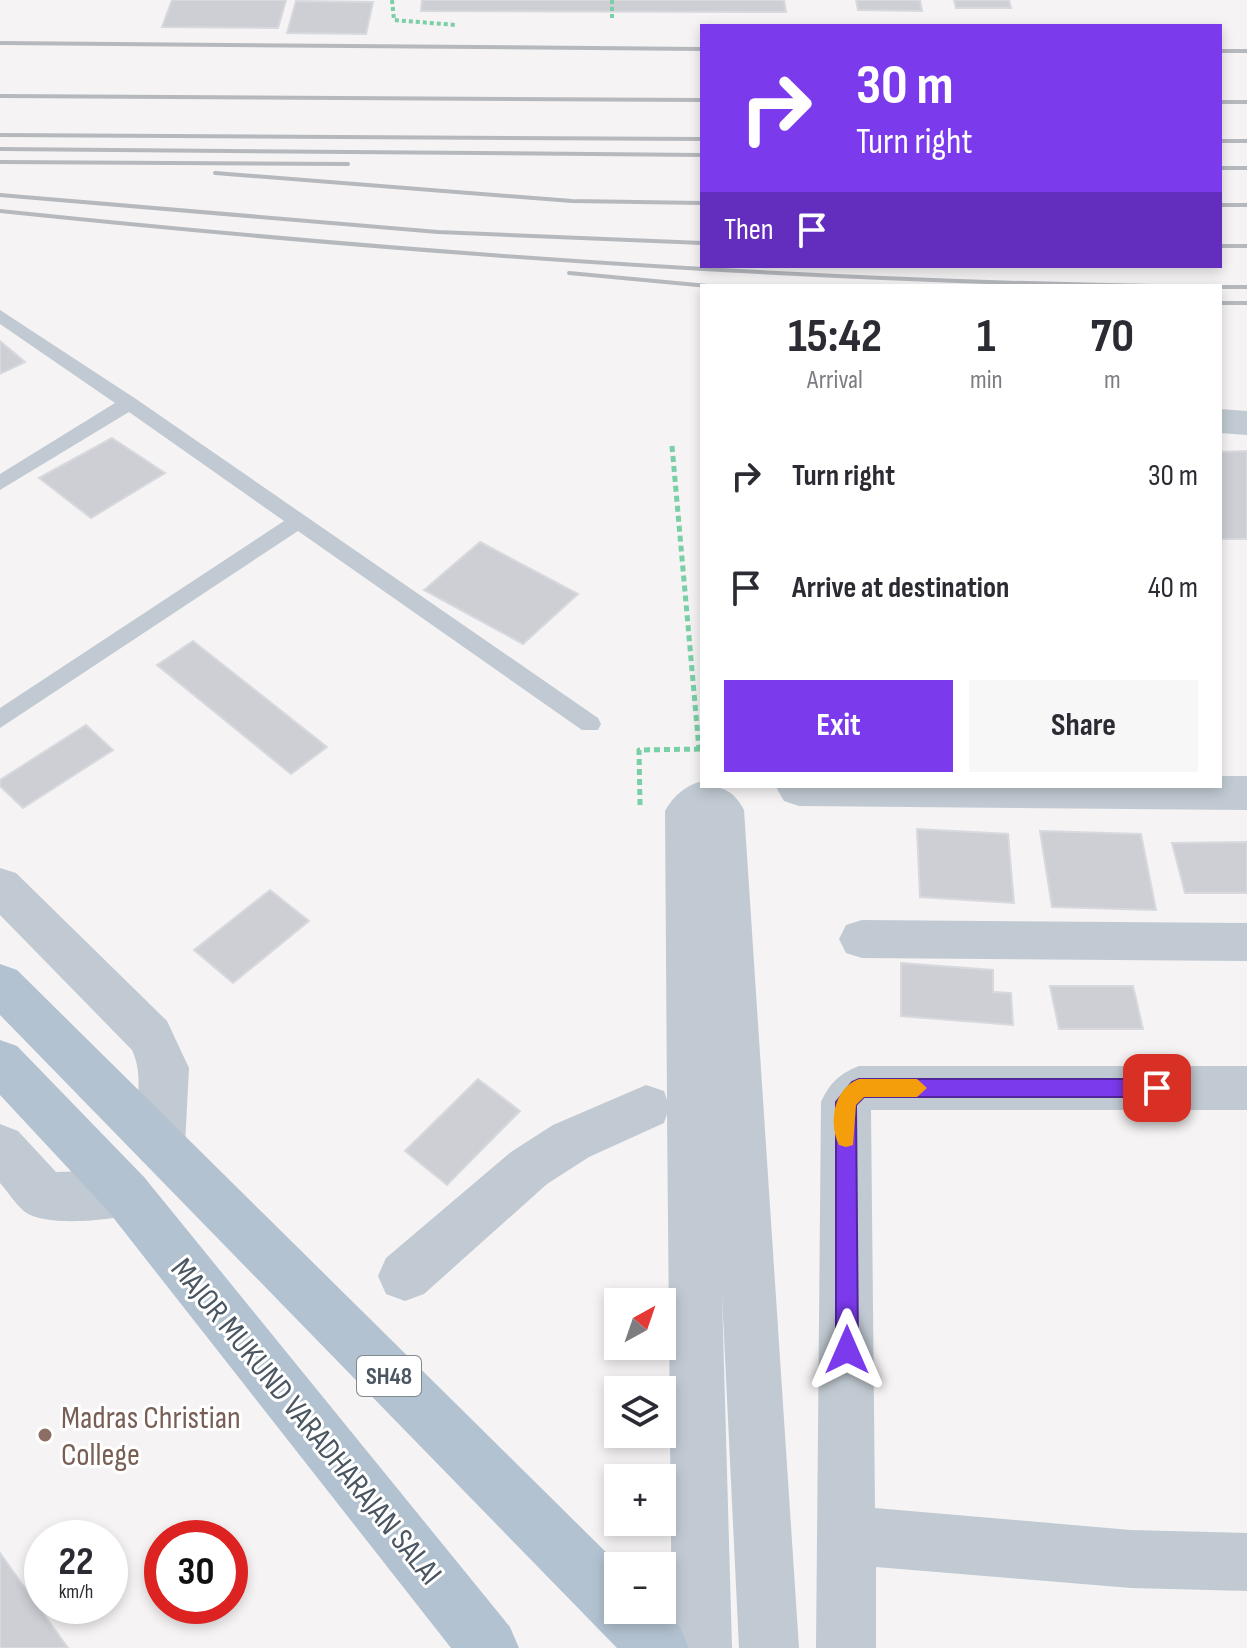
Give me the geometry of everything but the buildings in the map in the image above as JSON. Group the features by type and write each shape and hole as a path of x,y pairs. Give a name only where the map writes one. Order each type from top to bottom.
{"main road":[{"name":"SH48","path":"0,984 604,1592"},
{"name":"MAJOR MUKUND VARADHARAJAN SALAI","path":"4,1065 126,1194 489,1648"},
{"name":"SH48","path":"636,1624 659,1648"}],"street":[{"path":"1222,421 1247,423"},
{"path":"799,789 1247,793"},
{"path":"702,1648 687,811 704,797 722,810 769,1648"},
{"path":"0,886 150,1036 165,1068 160,1145"},
{"path":"862,939 1247,942"},
{"path":"853,1642 848,1535 846,1102 859,1088 1247,1088"},
{"path":"405,1276 529,1168 571,1141 646,1107"},
{"path":"0,1147 44,1196 126,1194"},
{"path":"848,1535 1131,1559 1247,1562"}],"lane":[{"path":"0,316 590,724"},
{"path":"0,483 129,403"},
{"path":"0,719 298,521"}],"path":[{"path":"392,0 394,20 456,25"},
{"path":"612,0 612,20"},
{"path":"672,446 699,749"}],"railway":[{"path":"0,43 700,49"},
{"path":"1222,51 1247,51"},
{"path":"0,96 700,100"},
{"path":"1222,102 1247,102"},
{"path":"0,135 700,139"},
{"path":"1222,141 1247,141"},
{"path":"0,149 700,155"},
{"path":"0,162 348,164"},
{"path":"1222,168 1247,168"},
{"path":"215,173 572,201 700,203"},
{"path":"0,195 438,232 700,243"},
{"path":"1222,205 1247,205"},
{"path":"0,211 288,239 576,261 1057,284"},
{"path":"1222,246 1247,246"},
{"path":"569,273 700,285"},
{"path":"1222,287 1247,287"},
{"path":"1222,303 1247,303"}],"slow traffic":[{"path":"846,1138 846,1102 859,1088 917,1088"}],"place":[{"name":"Madras Christian College","path":"45,1435"}],"route":[{"path":"847,1350 846,1102 859,1088 1157,1088"}]}
